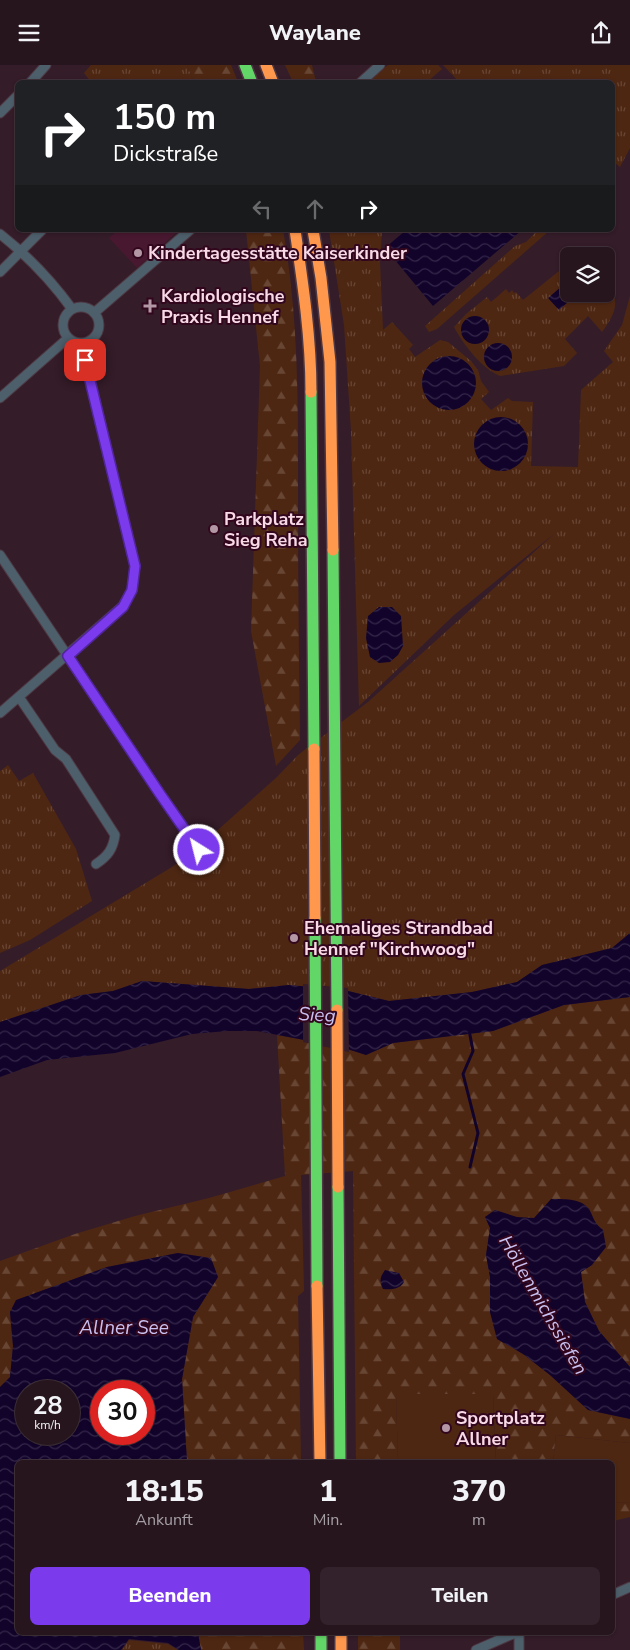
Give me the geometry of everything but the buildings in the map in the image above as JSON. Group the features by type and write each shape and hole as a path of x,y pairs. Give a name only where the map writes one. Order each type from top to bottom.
{"highway":[{"path":"245,65 251,80"},
{"path":"266,65 272,80"},
{"path":"295,232 303,282 312,368 317,1279 320,1460"},
{"path":"313,232 321,278 330,362 335,723 340,1460"},
{"path":"321,1635 321,1650"},
{"path":"341,1635 341,1650"}],"street":[{"path":"33,80 46,65"},
{"path":"363,80 380,65"},
{"path":"0,113 15,98"},
{"path":"0,272 40,232"},
{"path":"94,313 188,232"},
{"path":"0,234 46,275 72,309"},
{"path":"86,307 94,313 99,322 98,332 91,340 76,343 68,338 64,333 62,322 68,312 72,309 86,307"},
{"path":"0,397 68,338"},
{"path":"0,713 123,607 132,590 135,566 81,343"},
{"path":"0,555 199,850"},
{"path":"19,697 55,750 66,759 115,835 113,848 104,859 96,864"},
{"path":"615,1594 630,1587"},
{"path":"476,1650 512,1635"},
{"path":"517,1635 519,1650"}],"shaded area":[{"name":"Kindertagesstätte Kaiserkinder","path":"116,232 177,232 137,268 109,238"}],"green space":[{"path":"91,65 187,65 193,80 89,80 84,73"},
{"path":"187,65 231,65 237,80 193,80"},
{"path":"285,65 312,65 316,80 292,80"},
{"path":"388,65 438,65 442,69 429,80 370,80"},
{"path":"443,65 630,65 630,148 620,167 615,163 615,80 457,80"},
{"path":"246,232 283,232 295,330 298,431 300,740 276,766 251,631 260,366"},
{"path":"329,232 382,232 380,262 383,330 392,322 413,345 409,349 415,357 440,340 448,342 471,361 478,370 481,381 489,392 481,399 491,410 508,398 512,401 533,402 531,466 578,467 581,390 613,362 604,351 622,325 630,296 630,933 612,948 542,965 517,982 472,992 389,1001 344,990 289,985 249,989 142,981 113,991 81,995 0,1022 0,971 172,867 200,846 277,777 298,755 368,702 555,533 454,615 359,706 351,431 344,325"},
{"path":"536,232 548,232 437,329 429,332 425,326 515,246 526,242"},
{"path":"560,270 560,302 615,302 615,307 602,332 588,316 565,339 577,353 564,366 500,376 480,362 454,327 466,314 487,297 491,302 506,289 509,293 512,290 514,293 516,292 523,300"},
{"path":"8,765 19,781 33,773 76,849 92,901 30,940 0,953 0,771"},
{"path":"630,997 630,1367 599,1331 585,1302 581,1272 592,1265 603,1230 595,1223 589,1208 534,1218 517,1218 495,1210 485,1217 490,1228 486,1255 490,1277 490,1312 497,1339 523,1354 550,1375 588,1410 630,1419 630,1443 556,1435 553,1460 496,1460 493,1394 396,1394 398,1460 356,1460 353,1171 301,1175 304,1291 298,1296 301,1460 187,1460 182,1379 193,1317 218,1277 178,1253 107,1267 17,1300 10,1312 13,1346 10,1377 0,1387 0,1261 75,1234 135,1216 209,1198 285,1176 277,1035 341,1047 366,1055 393,1043 493,1031 564,1005"},
{"name":"Sportplatz Allner","path":"396,1394 493,1394 496,1460 398,1460"},
{"path":"556,1435 630,1443 630,1503 615,1502 615,1460 553,1460"},
{"path":"615,1502 630,1503 630,1517 615,1521"},
{"path":"198,1635 303,1635 304,1650 201,1650"},
{"path":"358,1635 400,1635 400,1650 358,1650"},
{"path":"129,1640 168,1644 178,1650 122,1650"}],"water":[{"path":"404,232 520,232 433,306 385,248"},
{"path":"560,288 560,302 568,302 559,310 548,298"},
{"path":"475,316 485,320 489,330 485,340 475,344 465,340 461,330 465,320"},
{"path":"498,343 508,347 512,357 508,367 498,371 488,367 484,357 488,347"},
{"path":"444,356 454,356 464,360 472,368 476,383 472,398 464,406 454,410 444,410 434,406 426,398 422,388 422,378 426,368 434,360"},
{"path":"501,417 511,419 520,425 526,434 528,444 526,454 520,463 511,469 501,471 491,469 482,463 476,454 474,444 476,434 482,425 491,419"},
{"path":"379,607 392,607 401,616 403,646 398,655 390,662 379,663 370,657 366,638 368,616"},
{"name":"Sieg","path":"630,933 630,997 564,1005 493,1031 393,1043 366,1055 341,1047 257,1031 192,1034 115,1053 47,1060 0,1077 0,1022 81,995 113,991 142,981 249,989 289,985 344,990 389,1001 472,992 517,982 542,965 612,948"},
{"path":"551,1199 578,1201 587,1207 596,1223 603,1230 606,1247 592,1265 581,1272 585,1302 599,1331 630,1367 630,1419 588,1410 550,1375 523,1354 497,1339 490,1312 490,1277 486,1255 490,1228 485,1217 495,1210 517,1217 534,1218"},
{"name":"Allner See","path":"178,1253 211,1258 218,1277 193,1317 182,1379 187,1460 15,1460 15,1635 198,1635 201,1650 179,1650 168,1643 129,1639 121,1650 0,1650 0,1387 10,1377 13,1346 10,1312 16,1300 107,1267"},
{"path":"385,1270 399,1273 404,1282 395,1289 383,1289 381,1279"}],"pier":[{"path":"303,984 348,988 349,1052 303,1042"}],"waterway":[{"name":"Höllenmichssiefen","path":"469,1030 473,1051 463,1074 478,1133 470,1167"}],"traffic: fast":[{"path":"245,65 251,80"},
{"path":"311,392 314,749"},
{"path":"333,550 337,1010"},
{"path":"315,918 317,1286"},
{"path":"338,1187 340,1460"},
{"path":"321,1635 321,1650"}],"traffic: slow":[{"path":"266,65 272,80"},
{"path":"295,232 308,331 311,392"},
{"path":"313,232 321,278 330,362 333,550"},
{"path":"314,749 315,918"},
{"path":"337,1010 338,1187"},
{"path":"317,1286 320,1460"},
{"path":"341,1635 341,1650"}],"place":[{"name":"Kindertagesstätte Kaiserkinder","path":"138,253"},
{"name":"Kardiologische Praxis Hennef","path":"150,306"},
{"name":"Parkplatz Sieg Reha","path":"214,529"},
{"name":"Ehemaliges Strandbad Hennef \"Kirchwoog\"","path":"294,938"},
{"name":"Sportplatz Allner","path":"446,1428"}],"route":[{"path":"85,360 135,566 132,590 123,607 68,656 199,850"}]}
